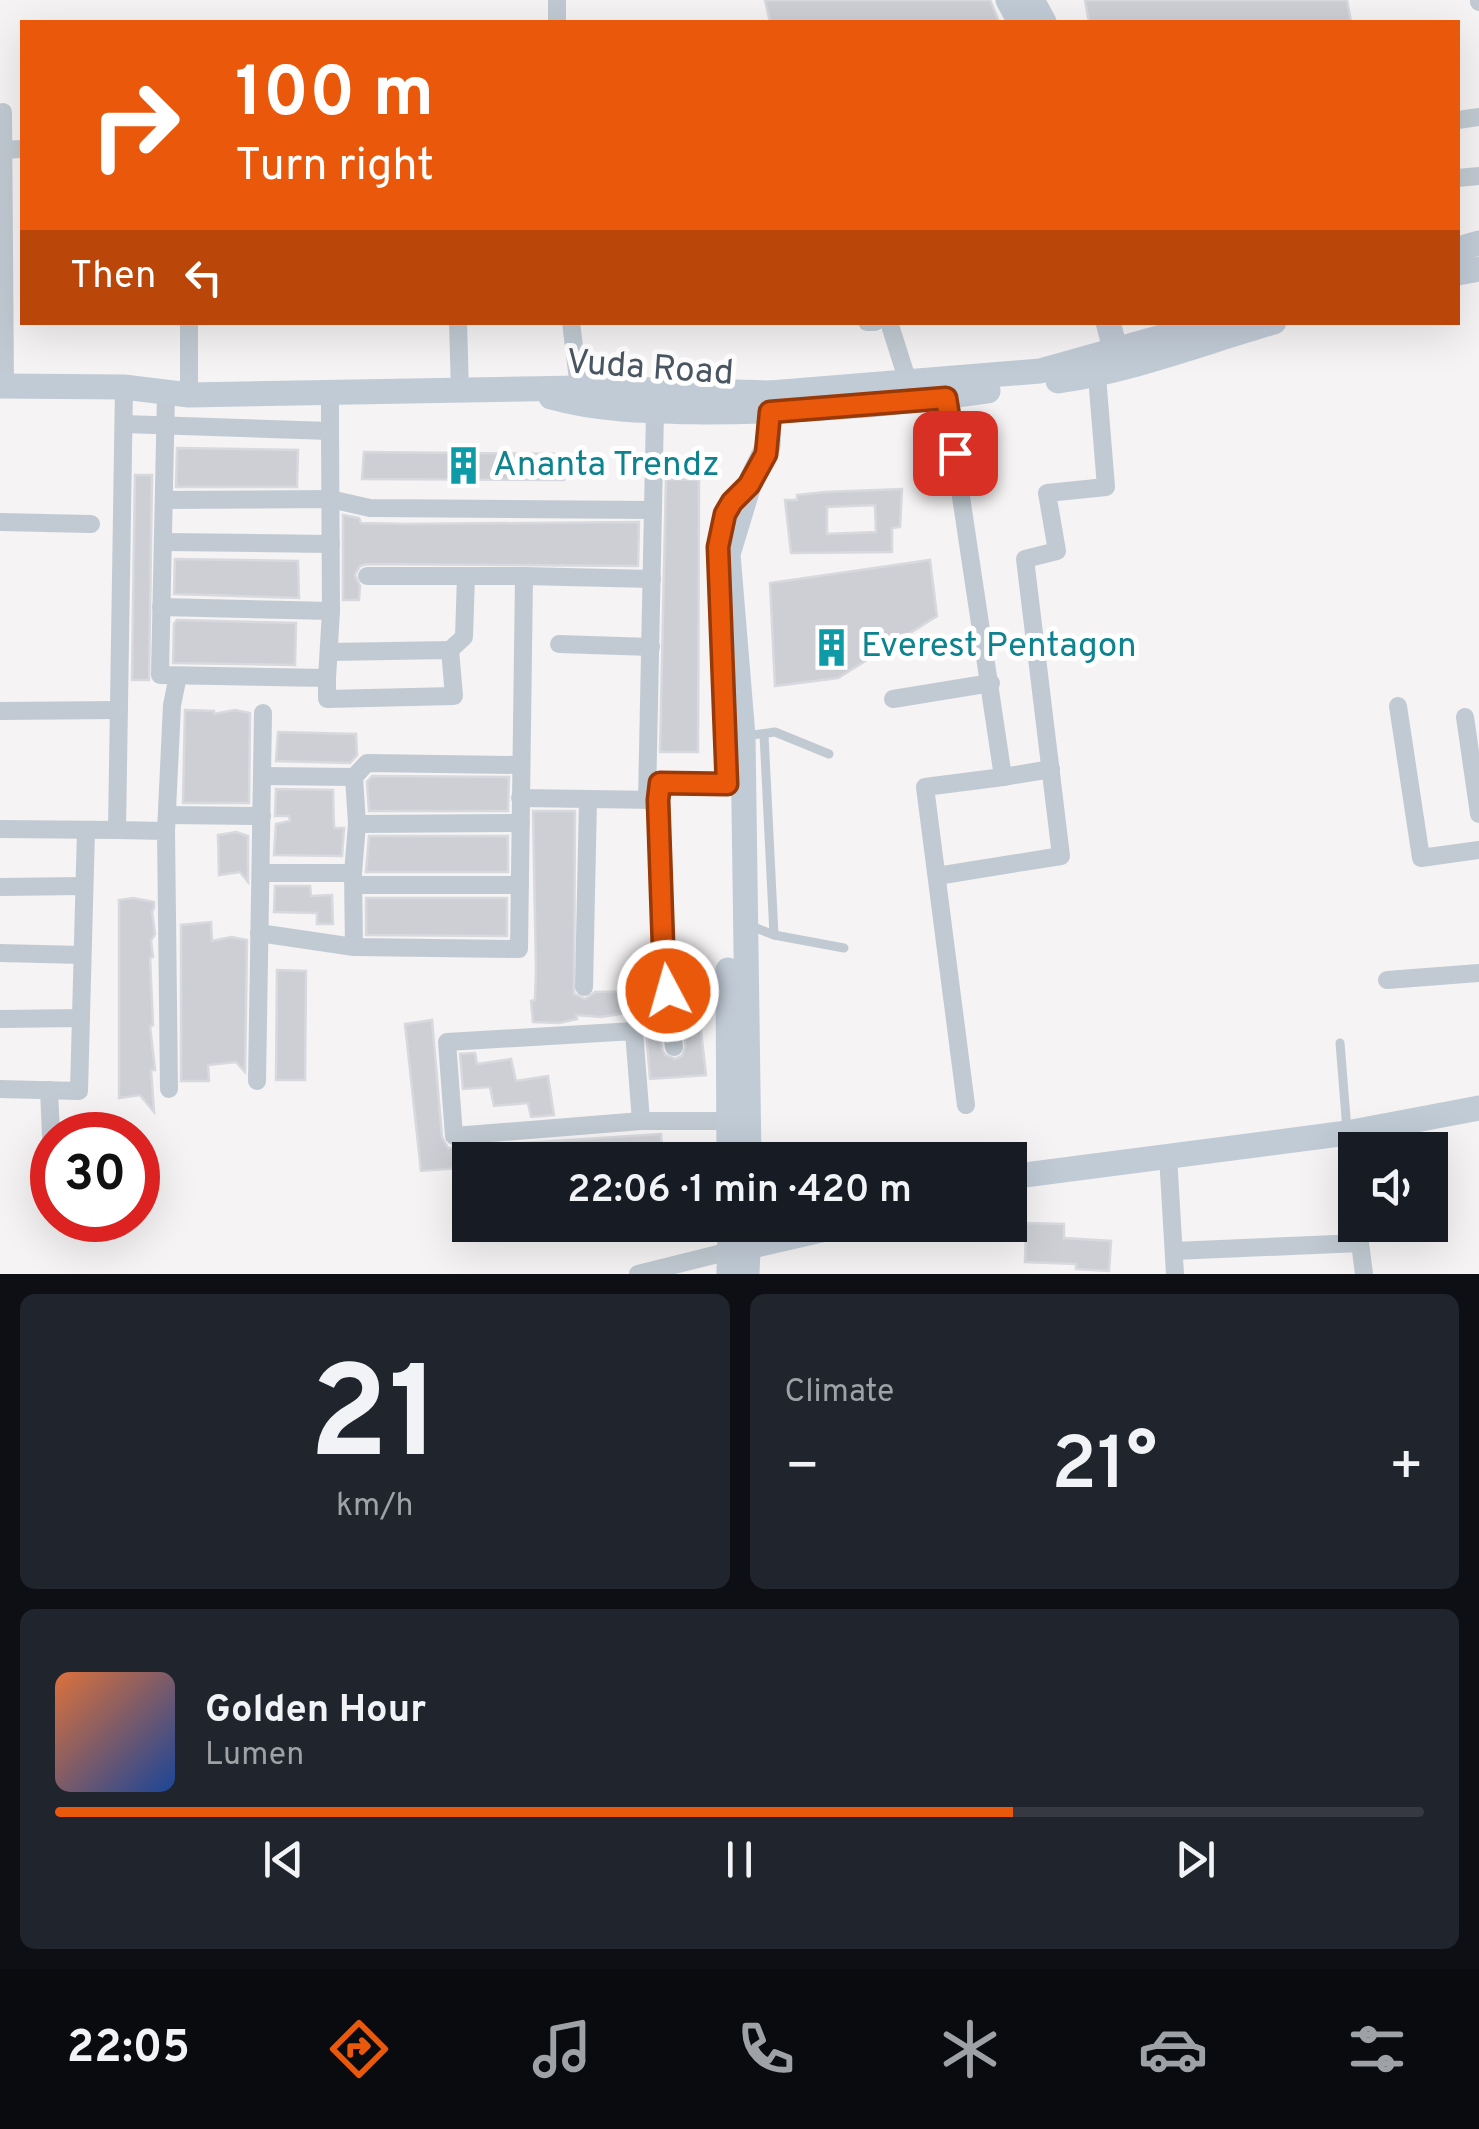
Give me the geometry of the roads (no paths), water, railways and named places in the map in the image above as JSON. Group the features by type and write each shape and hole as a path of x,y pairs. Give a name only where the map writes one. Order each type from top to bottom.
{"street":[{"path":"3,112 2,201 13,226 3,278 2,386 124,408 330,416"},
{"path":"188,325 170,409 160,675 328,678"},
{"path":"458,325 460,392"},
{"path":"571,325 579,388"},
{"path":"891,325 908,382"},
{"path":"936,876 1062,856 1025,560 1056,551 1048,493 1106,487 1100,418 1119,355 1109,325"},
{"name":"Vuda Road","path":"1119,355 1206,325"},
{"name":"Vuda Road","path":"527,391 584,406 769,421 1260,325"},
{"name":"Vuda Road","path":"527,391 579,388 769,421 908,382 944,388"},
{"path":"944,388 1003,778"},
{"path":"124,408 330,416 460,392 527,391"},
{"path":"117,830 124,408"},
{"path":"655,412 653,800 664,975 674,1047"},
{"path":"330,416 331,612 327,699 454,696 450,650"},
{"path":"744,1142 739,1121 735,786 754,735 728,554 769,421"},
{"path":"734,1142 739,1121 744,923 718,547 725,514 749,485"},
{"path":"164,500 330,499 370,508 653,510"},
{"path":"0,522 91,524"},
{"path":"163,542 331,544"},
{"path":"367,576 652,579"},
{"path":"329,652 450,650 464,637 466,576"},
{"path":"260,932 354,947 519,949 524,576"},
{"path":"162,607 331,612"},
{"path":"558,644 651,647"},
{"path":"169,1088 167,823 172,705 178,676"},
{"path":"893,699 991,683"},
{"path":"1398,706 1421,858 1479,850"},
{"path":"0,712 119,710"},
{"path":"257,1081 263,713"},
{"path":"1465,718 1479,814"},
{"path":"354,947 354,777 367,763 519,765"},
{"path":"966,1105 925,787 1051,769"},
{"path":"262,776 354,777"},
{"path":"653,800 660,783 735,786"},
{"path":"520,798 653,800"},
{"path":"584,987 588,799"},
{"path":"0,830 117,830 262,816"},
{"path":"357,824 521,823"},
{"path":"0,1089 79,1091 86,830"},
{"path":"260,873 520,885"},
{"path":"0,887 84,886"},
{"path":"0,954 82,955"},
{"path":"1387,980 1479,973"},
{"path":"0,1018 80,1018"},
{"path":"641,1121 634,1031 446,1042 454,1136 641,1121 739,1121"},
{"path":"50,1090 51,1112"},
{"path":"1352,1132 1479,1108"},
{"path":"1027,1175 1321,1151 1479,1125"},
{"path":"1027,1187 1338,1135"},
{"path":"1168,1163 1176,1274"},
{"path":"1174,1251 1360,1243 1364,1274"},
{"path":"638,1274 739,1246"}],"lane":[{"path":"774,935 754,735 775,732 829,754"},
{"path":"744,923 774,935 844,948"},
{"path":"1340,1042 1347,1132"}],"place":[{"name":"Ananta Trendz","path":"463,466"},
{"name":"Everest Pentagon","path":"831,647"}]}
